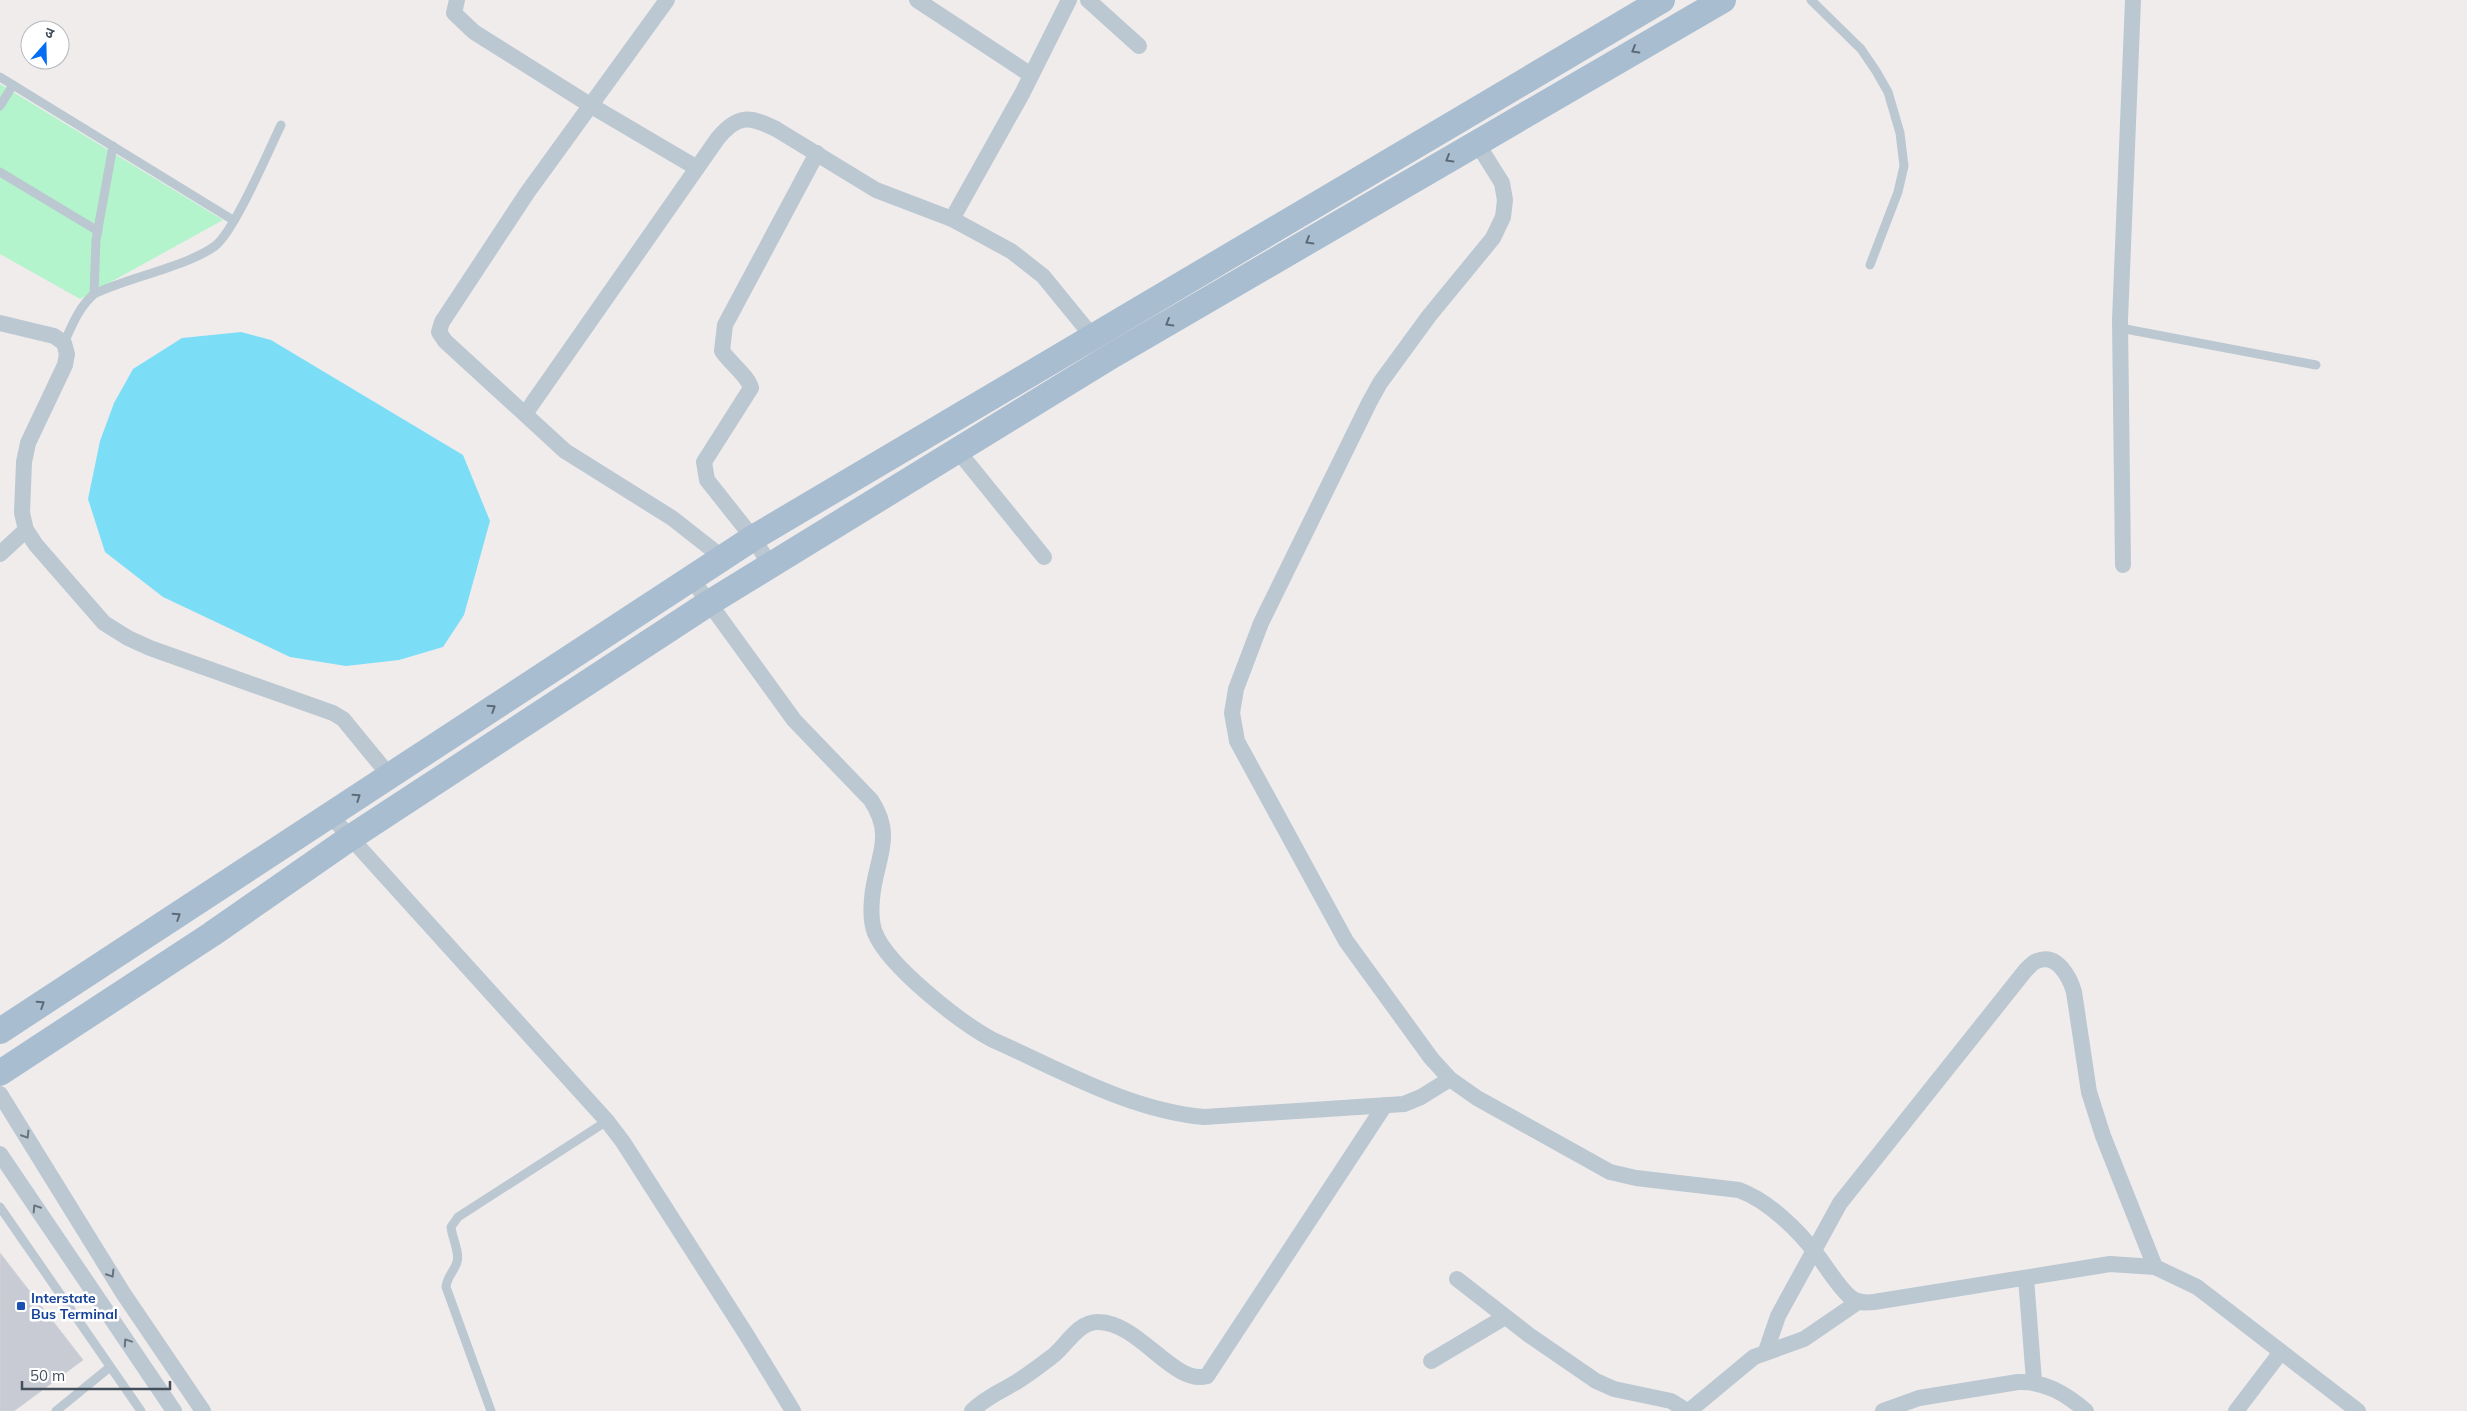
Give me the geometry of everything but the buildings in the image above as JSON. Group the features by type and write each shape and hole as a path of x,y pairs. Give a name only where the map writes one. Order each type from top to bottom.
{"main road":[{"path":"0,1073 173,961 350,838 709,603 1113,355 1723,0"},
{"path":"0,1031 753,538 1656,4 1664,34"}],"street":[{"path":"457,0 454,13 474,32 590,105 697,168"},
{"path":"667,0 635,47 590,105 527,193 442,322 439,332 445,341 573,457 672,518 723,558"},
{"path":"917,0 1031,75"},
{"path":"952,219 1031,75 1069,0"},
{"path":"1088,0 1139,46"},
{"path":"2123,565 2120,328 2134,0"},
{"path":"525,414 726,128 731,124 746,119 759,120 876,190 952,219 1030,264 1043,276 1092,336"},
{"path":"1477,143 1502,183 1506,200 1503,217 1493,238 1429,316 1376,390 1261,623 1236,689 1232,713 1238,741 1346,941 1431,1058 1450,1079 1477,1098 1588,1162 1610,1172 1636,1178 1739,1190 1753,1195 1769,1206 1813,1250 1849,1297 1858,1302 1874,1302 2110,1264 2154,1267 2197,1287 2358,1411"},
{"path":"771,566 753,538 707,480 704,462 751,388 749,381 730,364 722,351 725,325 817,153"},
{"path":"0,323 54,336 64,343 67,354 65,365 28,443 24,462 22,512 26,530 36,545 104,623 128,638 150,648 333,713 343,719 389,775"},
{"path":"958,451 1044,557"},
{"path":"0,554 26,530"},
{"path":"691,578 794,720 871,800 879,812 884,827 884,839 872,898 876,933 898,964 950,1012 993,1040 1129,1100 1162,1111 1204,1117 1404,1104 1421,1097 1450,1079"},
{"path":"330,815 623,1142 793,1411"},
{"path":"1766,1351 1778,1316 1840,1203 1856,1180 2025,971 2037,961 2049,960 2062,967 2070,978 2074,992 2089,1092 2103,1136 2154,1267"},
{"path":"0,1094 124,1294 203,1411"},
{"path":"972,1411 988,1396 1012,1385 1047,1361 1086,1324 1097,1321 1110,1323 1132,1334 1184,1375 1198,1379 1207,1376 1385,1105"},
{"path":"0,1154 174,1411"},
{"path":"2026,1278 2034,1381"},
{"path":"1457,1279 1506,1317 1596,1381 1614,1389 1671,1401 1688,1411 1754,1357 1766,1351 1804,1339 1858,1302"},
{"path":"1431,1361 1506,1317"},
{"path":"2236,1411 2281,1352"},
{"path":"1883,1411 1919,1398 2034,1381 2048,1386 2086,1411"}],"lane":[{"path":"1811,0 1860,49 1876,71 1888,92 1900,134 1904,166 1898,192 1870,265"},
{"path":"0,77 233,220"},
{"path":"0,106 12,85"},
{"path":"64,343 84,302 94,294 207,251 217,244 233,220 281,125"},
{"path":"94,294 94,264 98,231 113,146"},
{"path":"0,172 98,231"},
{"path":"2120,328 2316,365"},
{"path":"491,1411 446,1287 447,1279 457,1263 458,1254 450,1227 458,1217 606,1121"},
{"path":"0,1207 140,1411"},
{"path":"56,1411 110,1367"}],"green space":[{"path":"0,84 223,220 80,299 0,254"}],"water":[{"path":"241,332 271,340 463,455 490,521 464,615 443,647 399,660 346,666 290,657 163,597 105,552 88,499 100,441 114,403 133,369 182,338"}],"place":[{"name":"Interstate Bus Terminal","path":"21,1306"}]}
